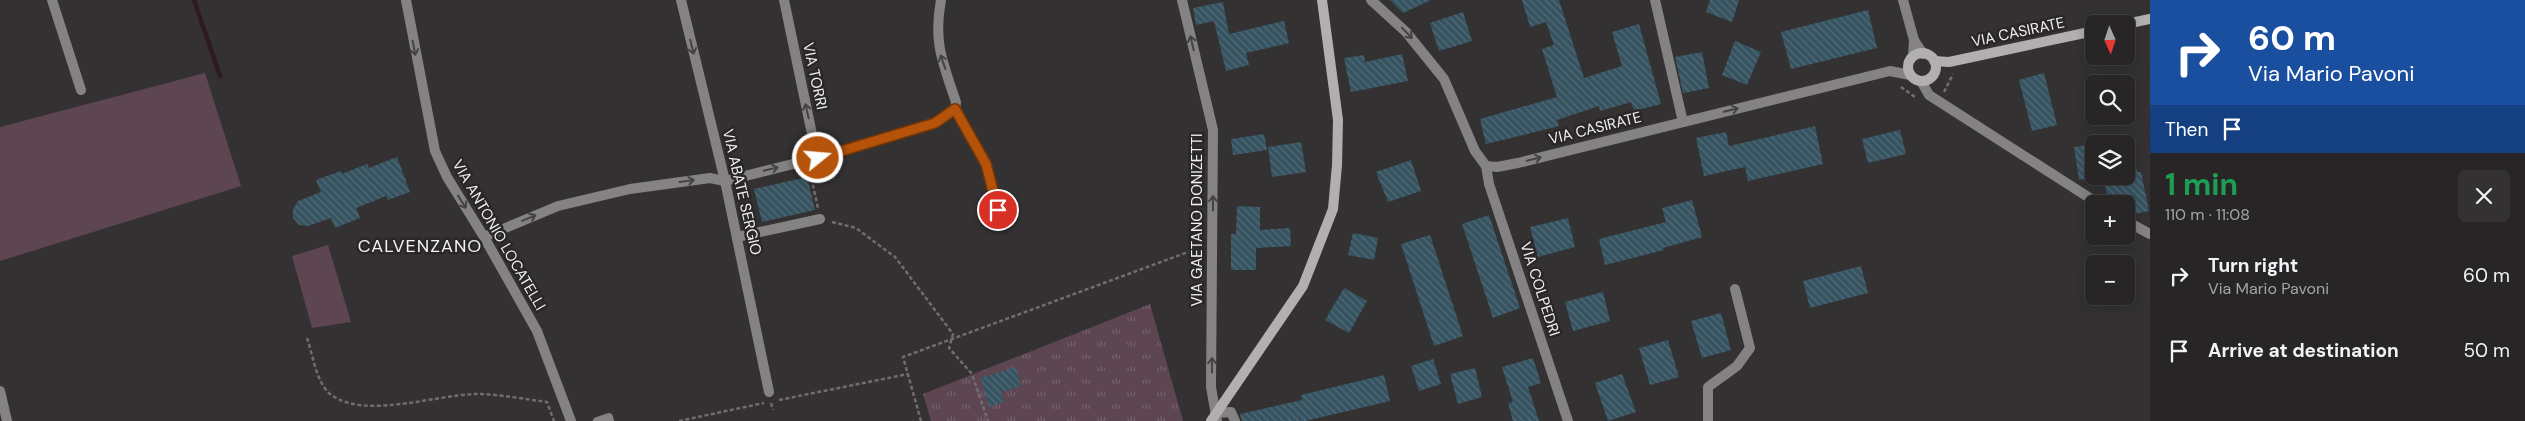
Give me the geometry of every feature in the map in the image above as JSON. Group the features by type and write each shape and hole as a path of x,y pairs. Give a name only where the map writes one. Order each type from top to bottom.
{"main road":[{"path":"1215,418 1303,286 1333,209 1338,120 1322,0"},
{"path":"2135,22 2150,19"},
{"name":"VIA CASIRATE","path":"1910,75 1930,72 1949,62 2085,33"},
{"path":"1910,75 1908,67 1918,55"},
{"name":"VIA CASIRATE","path":"1918,55 1930,72"}],"street":[{"path":"52,0 81,90"},
{"name":"VIA ANTONIO LOCATELLI","path":"406,0 435,151 447,177 484,237 537,331 571,421"},
{"name":"VIA ABATE SERGIO","path":"681,0 725,180 769,392"},
{"name":"VIA TORRI","path":"784,0 812,159"},
{"path":"942,0 937,20 938,50 956,102 955,109 986,164 998,210"},
{"name":"VIA GAETANO DONIZETTI","path":"1182,0 1213,130 1211,387 1215,418"},
{"path":"1371,0 1406,32 1444,79 1475,152 1486,166"},
{"path":"1655,0 1683,122"},
{"path":"1904,0 1918,55"},
{"name":"VIA CASIRATE","path":"1486,166 1498,167 1518,163 1890,71 1910,75"},
{"path":"1930,72 1929,95 2085,195"},
{"path":"484,237 558,206 630,189 710,178 725,180 812,159 935,123 955,109"},
{"name":"VIA COLPEDRI","path":"1486,166 1489,184 1568,421"},
{"path":"737,237 820,219"},
{"path":"2135,226 2150,234"},
{"path":"1708,421 1708,387 1738,366 1750,348 1735,289"},
{"path":"0,391 7,421"},
{"path":"1215,418 1230,412 1235,421"}],"lane":[{"path":"597,421 609,417 610,421"}],"path":[{"path":"812,159 820,219 856,228 895,257 953,334 949,348 972,374 988,421"},
{"path":"920,421 903,358 1212,243"},
{"path":"308,338 322,384 328,392 341,402 357,406 378,405 476,394 547,402 554,421"},
{"path":"679,421 908,374"}],"green space":[{"path":"205,73 241,186 0,261 0,127"},
{"path":"328,245 351,322 312,328 292,256"},
{"path":"1150,304 1183,421 931,421 923,394"}],"building":[{"path":"1390,0 1431,0 1403,13"},
{"path":"1522,0 1559,0 1584,78 1622,66 1612,32 1639,24 1661,104 1634,111 1631,102 1600,111 1599,106 1557,120 1559,126 1486,144 1480,119 1557,97 1542,49 1554,45 1546,22 1530,27"},
{"path":"1710,0 1739,0 1732,22 1706,12"},
{"path":"1223,2 1229,34 1284,21 1289,43 1246,53 1249,65 1226,71 1214,21 1196,25 1193,8"},
{"path":"1868,10 1877,48 1791,69 1781,32"},
{"path":"1463,12 1472,41 1439,51 1430,23"},
{"path":"1735,41 1761,52 1747,85 1722,75"},
{"path":"1702,52 1709,88 1683,93 1675,57"},
{"path":"1402,54 1408,81 1351,92 1344,58 1364,55 1365,62"},
{"path":"2044,73 2057,125 2032,131 2019,80"},
{"path":"1815,126 1823,164 1748,181 1745,167 1704,176 1696,138 1726,132 1729,146"},
{"path":"1900,130 1906,154 1868,163 1862,139"},
{"path":"1264,134 1267,150 1233,155 1231,139"},
{"path":"1301,142 1306,172 1272,177 1268,147"},
{"path":"2085,145 2085,179 2079,180 2074,147"},
{"path":"397,157 410,192 388,200 386,196 356,208 360,218 335,228 331,218 308,226 299,225 293,218 293,209 298,201 321,192 316,180 341,171 342,174 367,164 369,168"},
{"path":"1411,160 1421,191 1388,202 1376,172"},
{"path":"2135,160 2137,172 2141,172 2149,211 2135,214 2135,195 2107,195 2105,185 2135,185"},
{"path":"807,177 815,210 762,222 754,189"},
{"path":"1692,200 1702,237 1663,248 1664,250 1605,265 1599,239 1666,222 1662,208"},
{"path":"1237,206 1260,207 1260,230 1290,228 1291,246 1256,248 1256,270 1231,270 1231,234 1236,234"},
{"path":"1489,215 1520,308 1493,318 1462,224"},
{"path":"1568,218 1575,247 1538,257 1530,227"},
{"path":"1353,233 1378,238 1374,260 1348,255"},
{"path":"1430,235 1463,336 1434,346 1401,244"},
{"path":"1861,266 1868,293 1810,308 1803,281"},
{"path":"1344,288 1367,301 1349,333 1325,320"},
{"path":"1603,292 1610,321 1573,331 1565,302"},
{"path":"1721,313 1731,350 1702,358 1691,321"},
{"path":"1668,340 1679,377 1650,385 1639,348"},
{"path":"1533,358 1541,383 1528,387 1539,421 1513,421 1508,403 1513,402 1502,367"},
{"path":"1433,359 1441,384 1419,391 1411,366"},
{"path":"1016,367 1021,386 1001,392 1004,402 989,407 980,378"},
{"path":"1475,368 1482,397 1458,404 1450,374"},
{"path":"1622,374 1636,412 1608,421 1595,383"},
{"path":"1384,375 1390,401 1305,421 1242,421 1240,414 1302,400 1301,395"}],"waterway":[{"path":"194,0 220,76"}],"district":[{"name":"CALVENZANO","path":"420,246"}],"route":[{"path":"818,158 935,123 955,109 986,164 998,210"}]}
